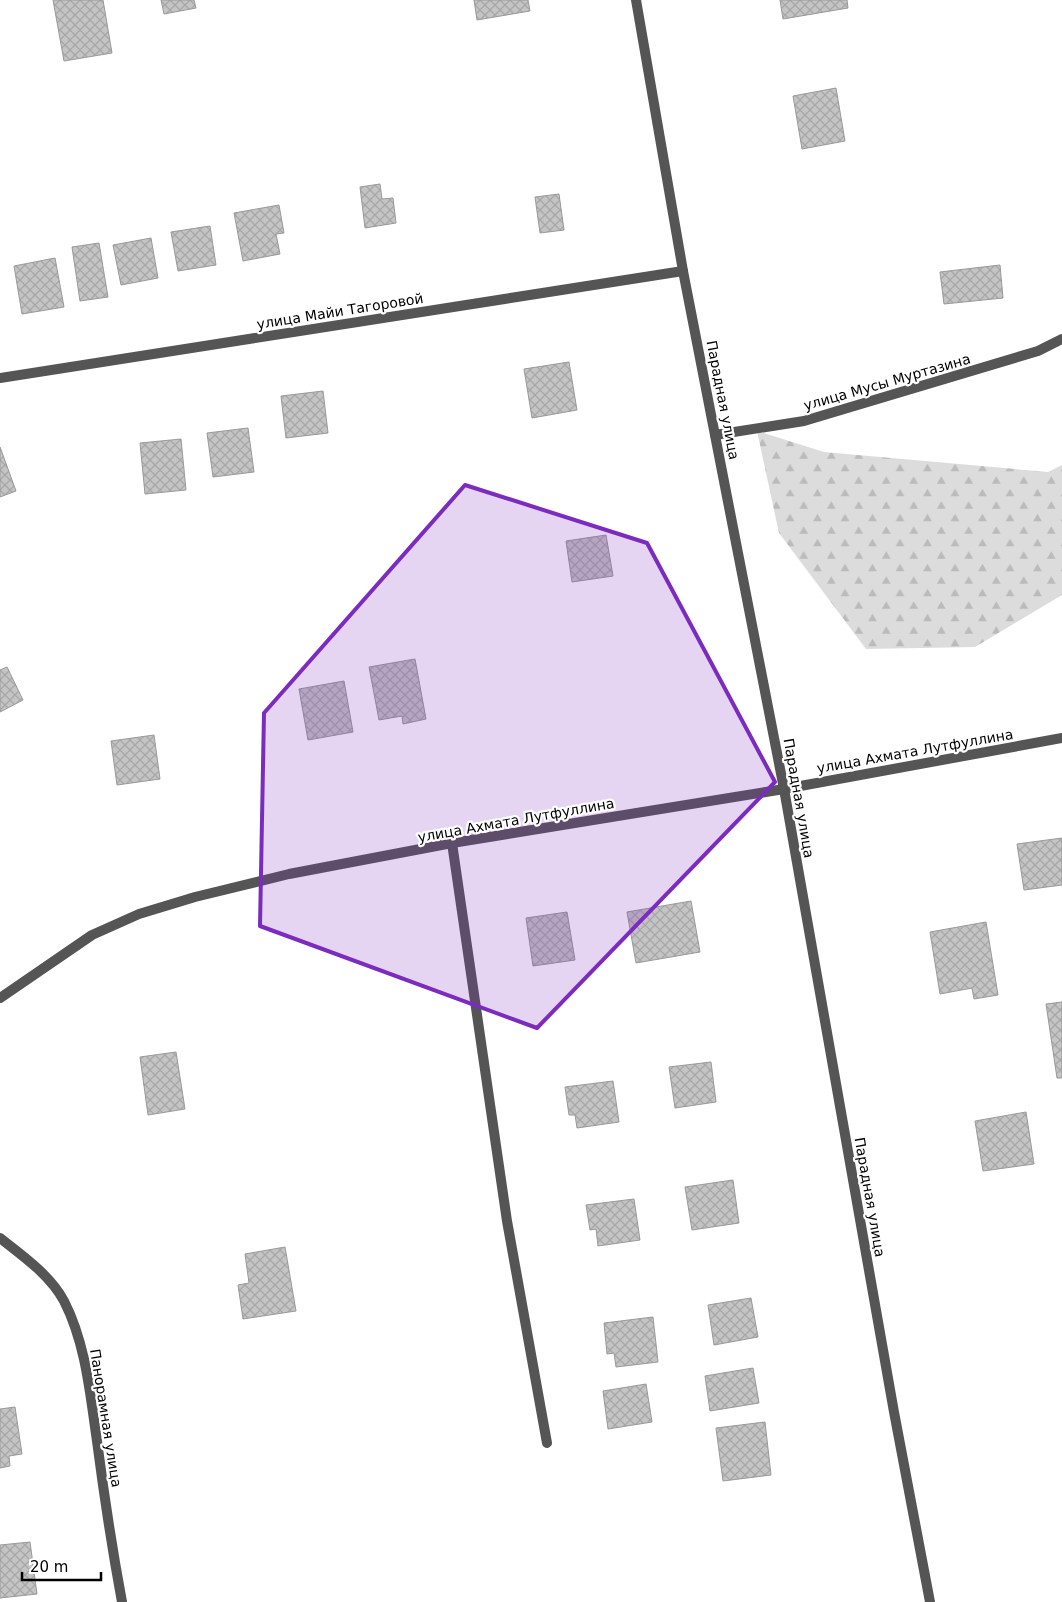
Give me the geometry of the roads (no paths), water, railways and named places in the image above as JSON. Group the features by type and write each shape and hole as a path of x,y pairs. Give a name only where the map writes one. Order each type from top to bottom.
{"street":[{"name":"Парадная улица","path":"636,0 684,271 784,789 894,1412 930,1602"},
{"name":"улица Майи Тагоровой","path":"0,378 684,271"},
{"name":"улица Мусы Муртазина","path":"715,435 804,421 1038,351 1062,339"},
{"name":"улица Ахмата Лутфуллина","path":"0,998 92,935 140,914 195,897 289,874 452,844 784,789 1062,738"},
{"path":"452,844 507,1221 547,1442"},
{"name":"Панорамная улица","path":"0,1238 41,1271 63,1300 77,1332 86,1370 122,1602"}]}
